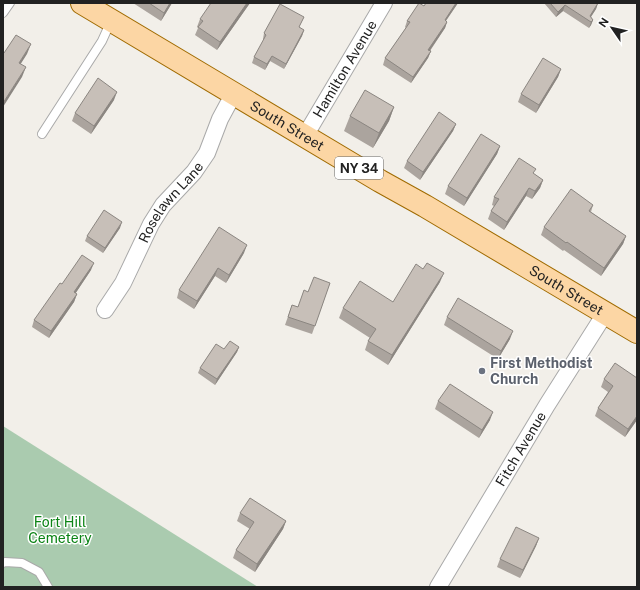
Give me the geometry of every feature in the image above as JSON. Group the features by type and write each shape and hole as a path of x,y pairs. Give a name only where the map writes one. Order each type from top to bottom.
{"main road":[{"name":"South Street","path":"82,3 305,136 606,312 637,332"}],"street":[{"name":"Hamilton Avenue","path":"305,136 384,3"},
{"name":"Roselawn Lane","path":"105,310 123,283 151,224 163,205 194,172 207,153 220,119 234,93"},
{"name":"Fitch Avenue","path":"438,587 547,405 606,312"}],"lane":[{"path":"3,13 10,3"},
{"path":"42,134 102,41 111,20"},
{"path":"3,564 5,562 22,563 39,572 48,587"}],"green space":[{"name":"Fort Hill Cemetery","path":"3,426 258,587 3,587"}],"building":[{"path":"149,3 170,3 164,13"},
{"path":"211,3 247,3 220,42 198,27 203,21 200,19"},
{"path":"419,3 424,6 426,3 456,3 445,20 447,22 428,50 431,51 413,77 385,58 410,22 407,21"},
{"path":"550,3 598,3 590,16 593,20 591,22 565,5 558,12"},
{"path":"280,4 304,17 299,27 304,30 286,64 272,56 267,64 254,57 266,35 264,33"},
{"path":"16,35 31,44 19,63 26,67 3,103 3,52 4,53"},
{"path":"543,58 561,69 539,105 521,94"},
{"path":"98,78 117,92 94,126 75,113"},
{"path":"365,90 394,107 379,133 350,116"},
{"path":"439,112 456,124 423,172 407,161"},
{"path":"481,134 500,146 467,198 448,186"},
{"path":"519,158 536,169 533,173 543,180 535,191 529,188 507,222 491,211 499,199 494,197"},
{"path":"571,189 593,205 589,211 626,236 604,268 544,227"},
{"path":"104,210 122,222 105,248 87,236"},
{"path":"219,227 247,245 229,275 218,268 197,301 179,290"},
{"path":"82,255 94,263 74,292 77,294 51,331 34,320"},
{"path":"427,263 444,273 392,355 368,341 376,329 343,308 360,281 393,302 416,264 423,269"},
{"path":"314,277 330,283 315,326 288,317 292,305 298,307 304,290 308,292"},
{"path":"458,298 513,331 501,351 447,317"},
{"path":"230,341 239,347 217,379 200,368 216,344 224,349"},
{"path":"615,363 637,378 637,416 628,429 598,408 613,386 604,379"},
{"path":"450,384 493,412 482,430 438,401"},
{"path":"250,498 286,521 257,564 236,550 254,522 240,513"},
{"path":"516,527 539,538 523,570 500,559"}],"place":[{"name":"First Methodist Church","path":"482,371"}]}
